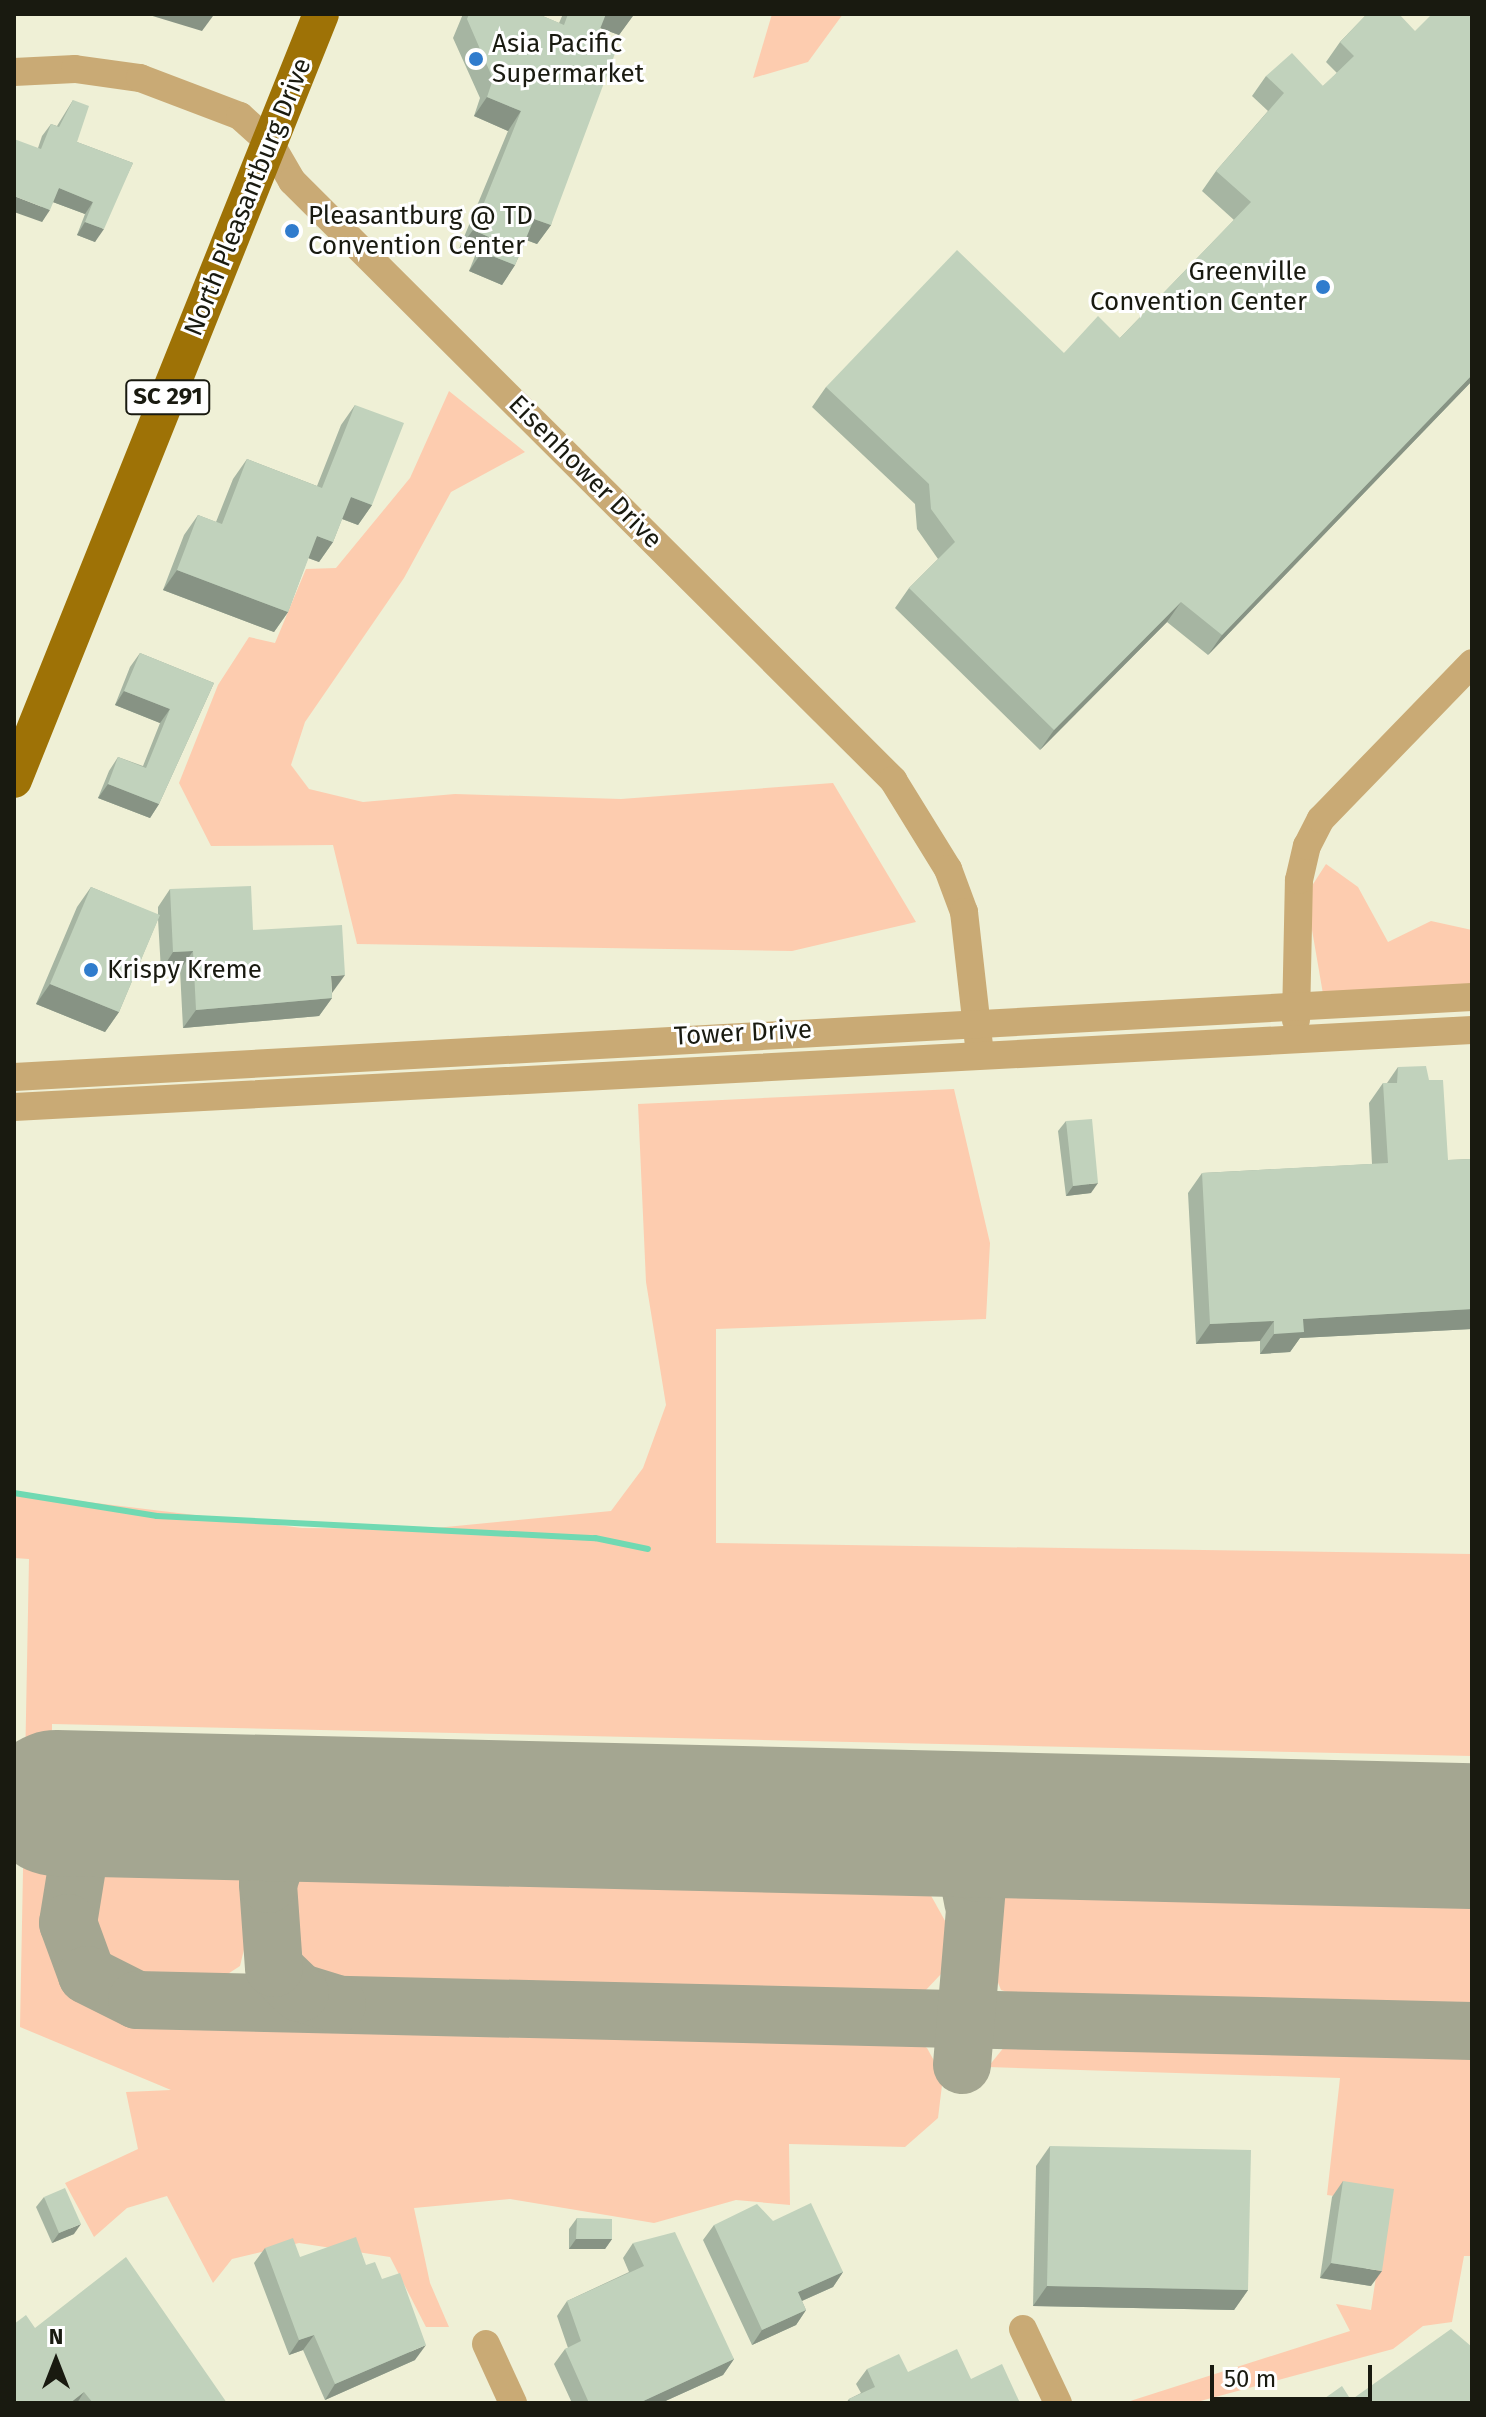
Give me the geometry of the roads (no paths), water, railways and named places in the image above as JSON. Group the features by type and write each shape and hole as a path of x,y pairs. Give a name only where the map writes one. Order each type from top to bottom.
{"main road":[{"name":"North Pleasantburg Drive","path":"14,780 321,14"}],"street":[{"name":"Eisenhower Drive","path":"14,72 75,69 140,78 240,116 270,143 292,181 893,780 948,869 964,912 980,1055"},
{"path":"1297,1038 1299,880 1307,846 1321,819 1472,663"},
{"name":"Tower Drive","path":"14,1077 977,1020 1472,997"},
{"name":"Tower Drive","path":"14,1107 1472,1030"},
{"path":"1023,2329 1058,2403"},
{"path":"486,2344 513,2403"}],"waterway":[{"path":"14,1493 157,1516 595,1538 648,1549"}],"place":[{"name":"Asia Pacific Supermarket","path":"476,59"},
{"name":"Pleasantburg @ TD Convention Center","path":"292,231"},
{"name":"Greenville Convention Center","path":"1323,287"},
{"name":"Krispy Kreme","path":"91,970"}]}
